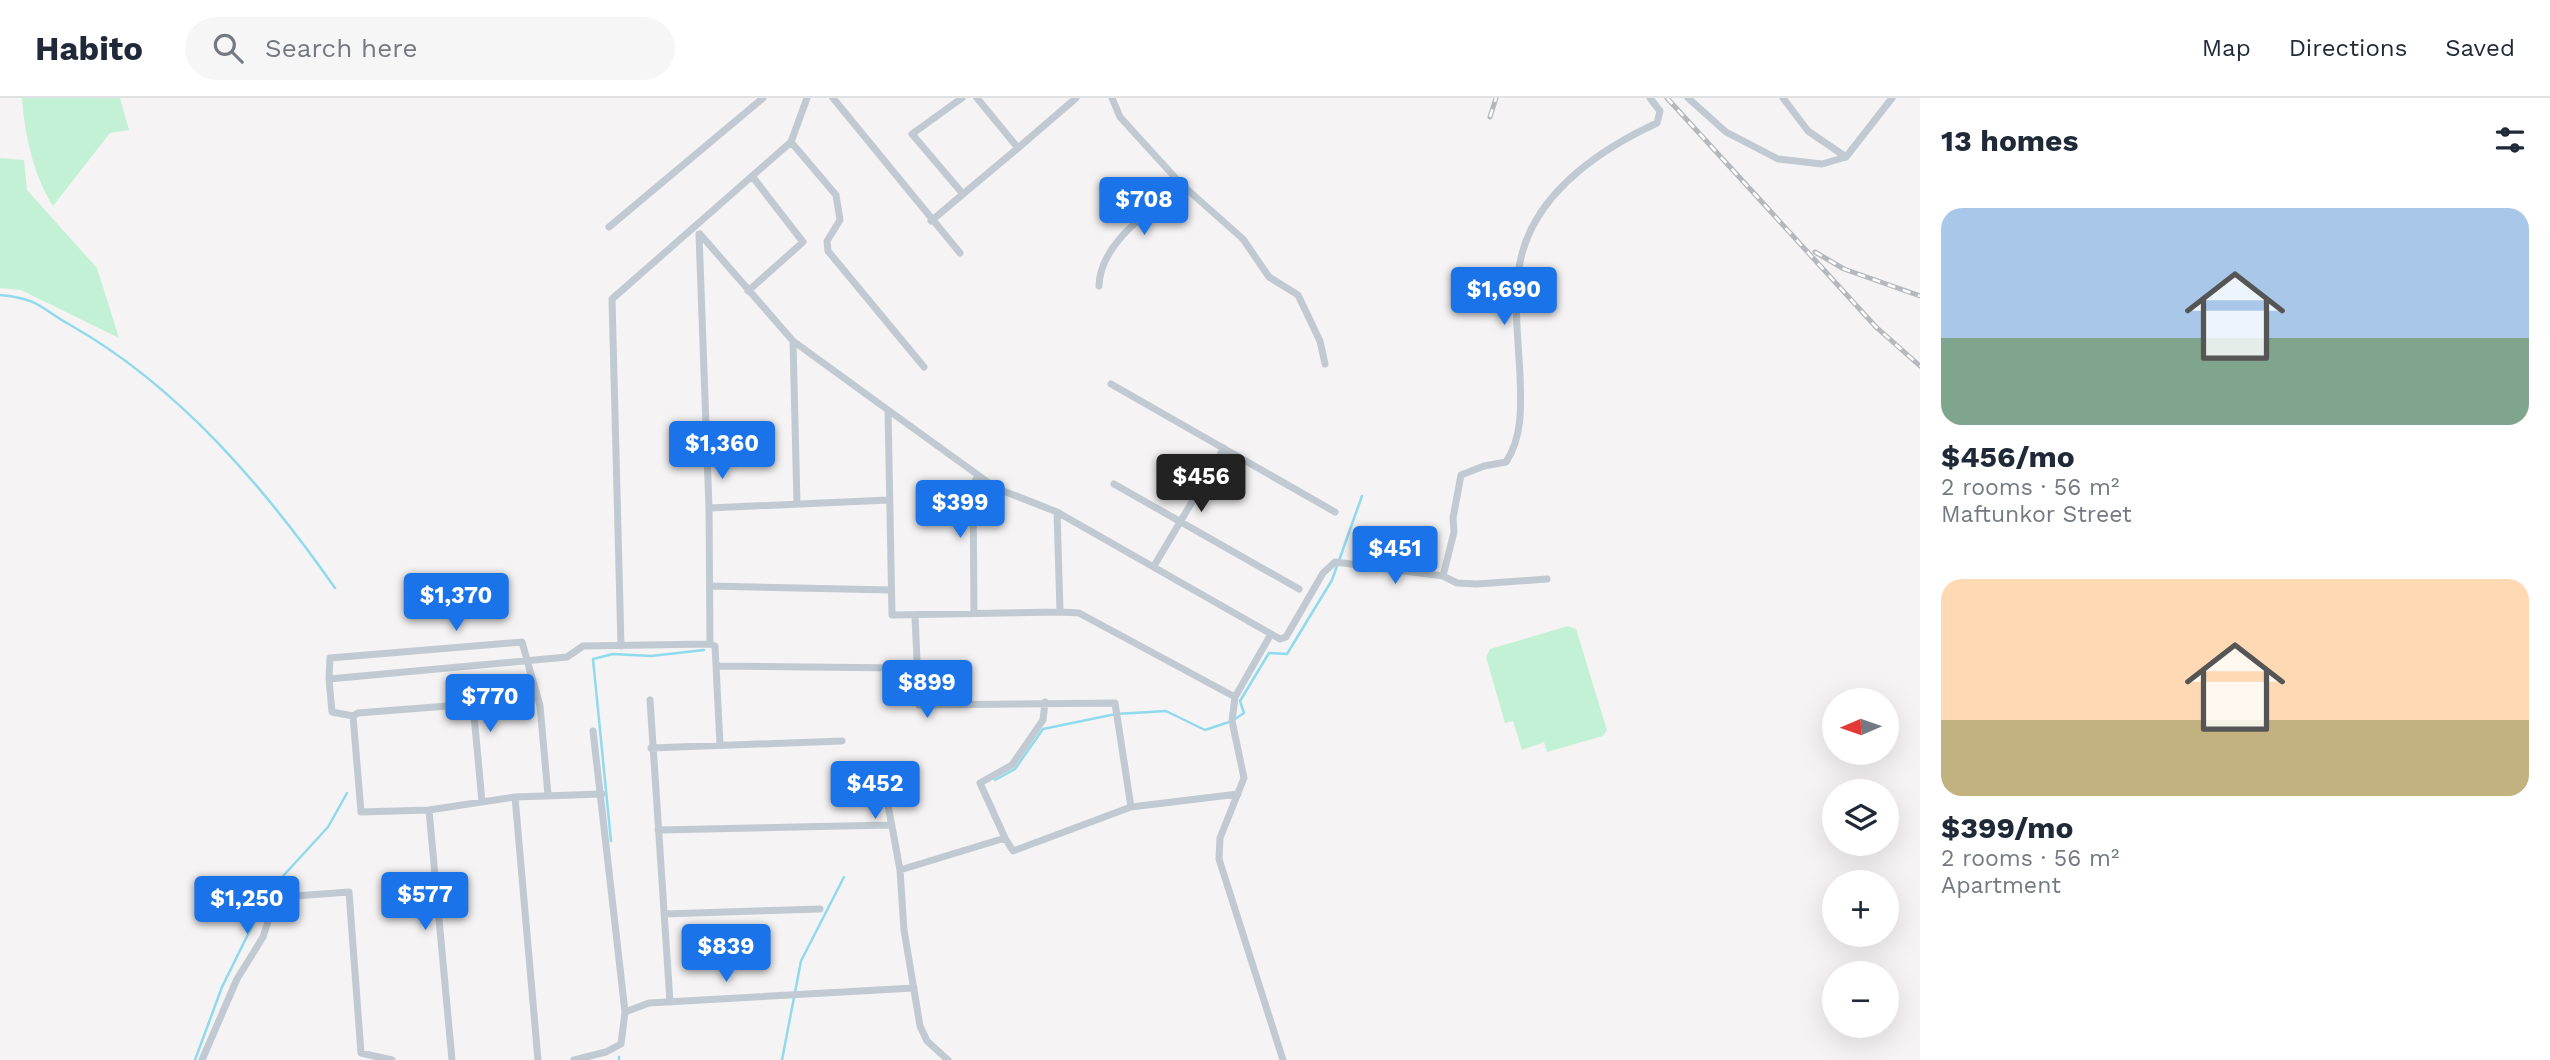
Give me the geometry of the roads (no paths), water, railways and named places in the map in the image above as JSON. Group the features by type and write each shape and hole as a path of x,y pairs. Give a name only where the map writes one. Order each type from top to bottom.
{"street":[{"path":"609,227 763,98"},
{"path":"621,646 611,304 615,293 791,142 807,98"},
{"path":"833,98 931,221 960,253"},
{"path":"962,98 912,134 963,194"},
{"path":"977,98 1018,148"},
{"path":"931,221 1076,98"},
{"path":"1112,98 1120,117 1181,184 1243,239 1269,276 1298,295 1320,341 1325,364"},
{"path":"1443,576 1454,532 1453,518 1461,475 1484,466 1506,462 1515,448 1521,403 1517,297 1523,248 1541,210 1580,169 1627,137 1657,123 1660,111 1650,98"},
{"path":"1688,98 1726,132 1778,159 1822,164 1846,157 1892,98"},
{"path":"1783,98 1808,131 1846,157"},
{"path":"791,142 836,195 840,220 827,241 828,251 924,367"},
{"path":"748,290 803,242 752,176"},
{"path":"1099,286 1099,266 1112,247 1181,184"},
{"path":"694,224 699,234 793,341 996,488 1057,512 1280,639 1286,636 1324,573 1335,562 1443,576 1457,583 1547,579"},
{"path":"699,234 709,508 710,644"},
{"path":"793,341 797,504"},
{"path":"1111,384 1335,512"},
{"path":"888,410 892,615 1079,613 1235,697"},
{"path":"1154,566 1224,448"},
{"path":"974,613 973,486 978,475"},
{"path":"1114,484 1298,589"},
{"path":"709,508 888,500"},
{"path":"1057,512 1060,612"},
{"path":"709,586 891,590"},
{"path":"915,616 919,705 1115,703 1131,807"},
{"path":"1271,634 1235,697 1232,721 1244,778 1220,838 1219,859 1283,1060"},
{"path":"535,697 358,713 353,716 332,712 328,660 346,656 523,642 535,697 540,706 548,795"},
{"path":"329,679 567,657 583,646 710,644 715,646 717,666 720,745"},
{"path":"717,666 901,668"},
{"path":"650,700 651,748 670,1002"},
{"path":"1045,702 1043,720 1012,765 980,783 1013,851 1131,807 1238,794"},
{"path":"473,704 482,802"},
{"path":"353,716 361,812 429,810 515,797 602,794"},
{"path":"574,1060 606,1052 621,1044 625,1012 593,731"},
{"path":"651,748 842,741"},
{"path":"881,767 900,870 904,930 923,1035 948,1060"},
{"path":"515,797 538,1060"},
{"path":"429,810 452,1060"},
{"path":"658,830 890,825"},
{"path":"900,870 1005,838"},
{"path":"202,1060 237,979 263,937 274,903 281,897 349,892 361,1053 392,1060"},
{"path":"664,914 820,909"},
{"path":"625,1012 649,1003 914,988"}],"waterway":[{"path":"0,295 39,305 111,351 184,409 249,477 335,588"},
{"path":"1235,719 1244,713 1240,701 1269,653 1287,654 1332,580 1362,496"},
{"path":"611,841 593,659 613,654 651,656 704,650"},
{"path":"995,780 1015,769 1043,729 1116,714 1166,711 1205,730 1229,722"},
{"path":"195,1060 222,987 263,904 284,875 328,827 347,793"},
{"path":"782,1060 801,961 844,877"}],"railway":[{"path":"1490,117 1496,98"},
{"path":"1667,98 1876,327 1920,366"},
{"path":"1815,252 1844,269 1920,296"}]}
